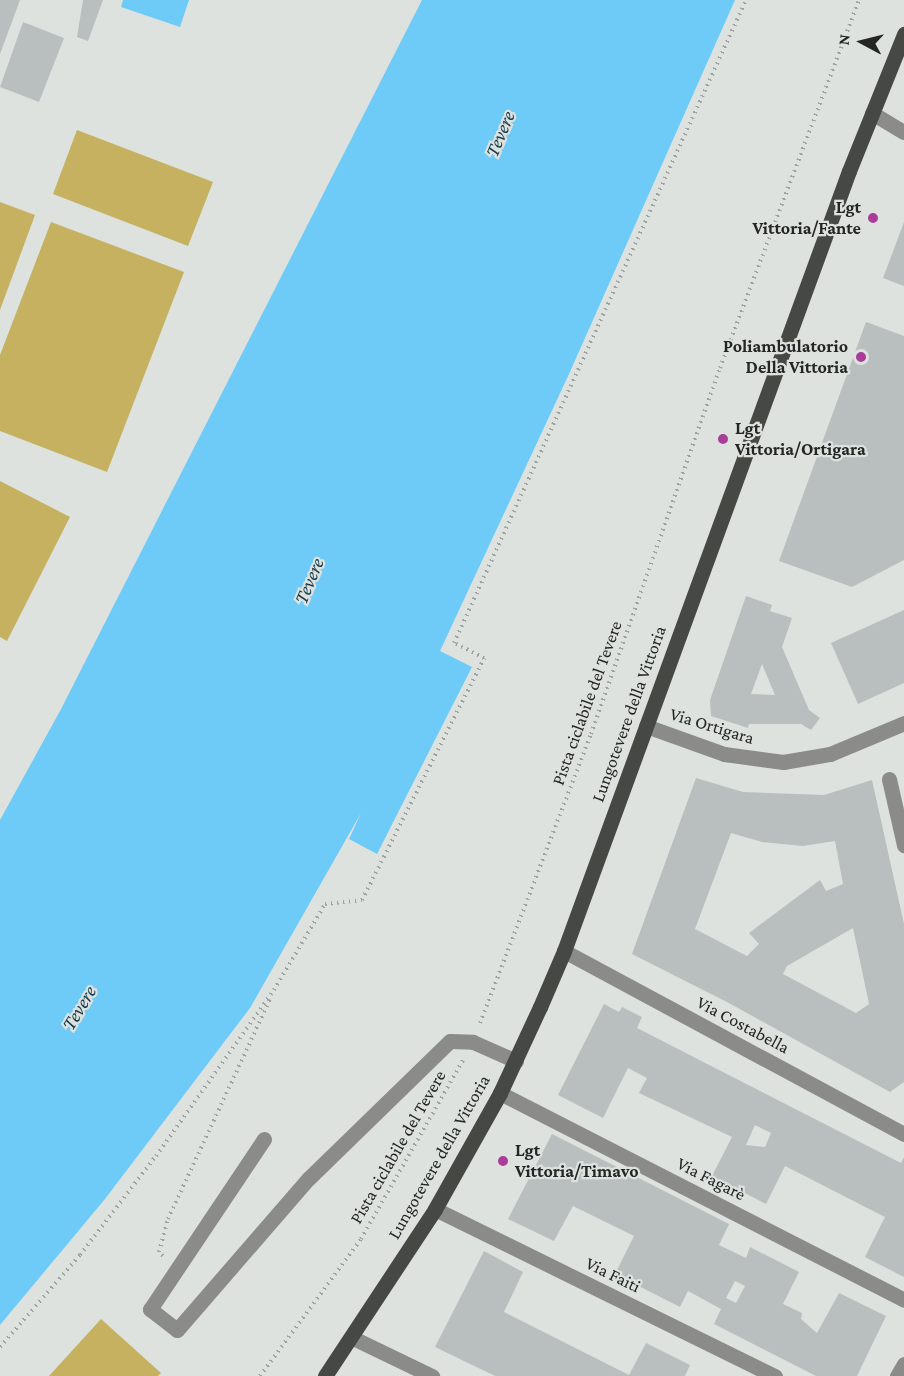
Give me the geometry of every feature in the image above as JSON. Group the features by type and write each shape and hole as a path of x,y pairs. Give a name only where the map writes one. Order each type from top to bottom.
{"main road":[{"name":"Lungotevere della Vittoria","path":"325,1376 353,1338 435,1209 500,1093 564,951 872,113 904,33"}],"street":[{"path":"872,113 904,132"},
{"name":"Via Ortigara","path":"646,726 724,754 783,762 818,758 904,723"},
{"path":"889,779 904,845"},
{"name":"Via Costabella","path":"564,951 904,1134"},
{"path":"264,1139 150,1309 177,1330 308,1179 450,1041 473,1042 516,1060"},
{"name":"Via Fagarè","path":"500,1093 904,1300"},
{"name":"Via Faiti","path":"435,1209 775,1376"},
{"path":"353,1338 432,1376"},
{"path":"897,1376 904,1364"}],"path":[{"path":"0,1347 80,1255 149,1165 274,990 325,904 362,900 484,658 454,643 746,0"},
{"name":"Pista ciclabile del Tevere","path":"260,1376 362,1239 473,1042 610,681 720,368 859,0"},
{"path":"178,1268 159,1252 168,1220 274,990"}],"shaded area":[{"path":"77,130 213,182 188,246 53,194"},
{"path":"0,202 35,215 0,310"},
{"path":"51,222 184,272 107,472 0,431 0,355"},
{"path":"0,481 70,517 7,641 0,637"},
{"path":"101,1319 161,1373 158,1376 49,1376"}],"water":[{"path":"123,0 189,0 180,27 121,7"},
{"name":"Tevere","path":"422,0 735,0 569,374 440,651 472,667 377,854 349,839 361,813 250,1008 105,1199 0,1325 0,820 60,711"}],"building":[{"path":"0,0 20,0 0,54"},
{"path":"83,0 103,0 88,41 77,37"},
{"path":"23,22 64,38 39,102 0,87"},
{"path":"904,222 904,286 883,278"},
{"path":"866,322 904,336 904,560 852,587 779,561"},
{"path":"746,596 772,605 770,611 792,618 782,647 809,710 820,718 811,730 801,724 749,724 748,728 711,716 710,700","holes":["762,664 775,695 751,694"]},
{"path":"904,610 904,683 858,704 831,643"},
{"path":"696,778 743,792 824,795 872,780 904,924 904,1082 890,1092 727,1002 632,954","holes":["731,833 762,842 803,846 835,841 843,884 826,891 820,880 749,933 759,944 747,956 695,929","853,928 869,1004 856,1013 783,974 787,966"]},
{"path":"604,1004 619,1012 622,1007 642,1017 637,1028 901,1163 904,1157 904,1277 865,1257 885,1217 785,1166 766,1204 712,1176 732,1137 639,1093 647,1078 628,1068 603,1118 558,1095","holes":["755,1125 771,1133 765,1147 746,1145"]},
{"path":"552,1134 729,1224 719,1245 746,1258 750,1247 799,1272 783,1304 802,1313 801,1319 817,1333 839,1293 886,1316 857,1376 816,1376 714,1324 721,1309 688,1291 680,1307 615,1274 634,1236 573,1206 554,1241 508,1219","holes":["735,1281 745,1286 736,1303 726,1298"]},
{"path":"484,1251 523,1272 504,1312 629,1375 646,1343 690,1365 685,1376 495,1376 435,1347"}],"place":[{"name":"Lgt Vittoria/Fante","path":"873,218"},
{"name":"Poliambulatorio Della Vittoria","path":"861,357"},
{"name":"Lgt Vittoria/Ortigara","path":"723,439"},
{"name":"Lgt Vittoria/Timavo","path":"503,1161"}]}
